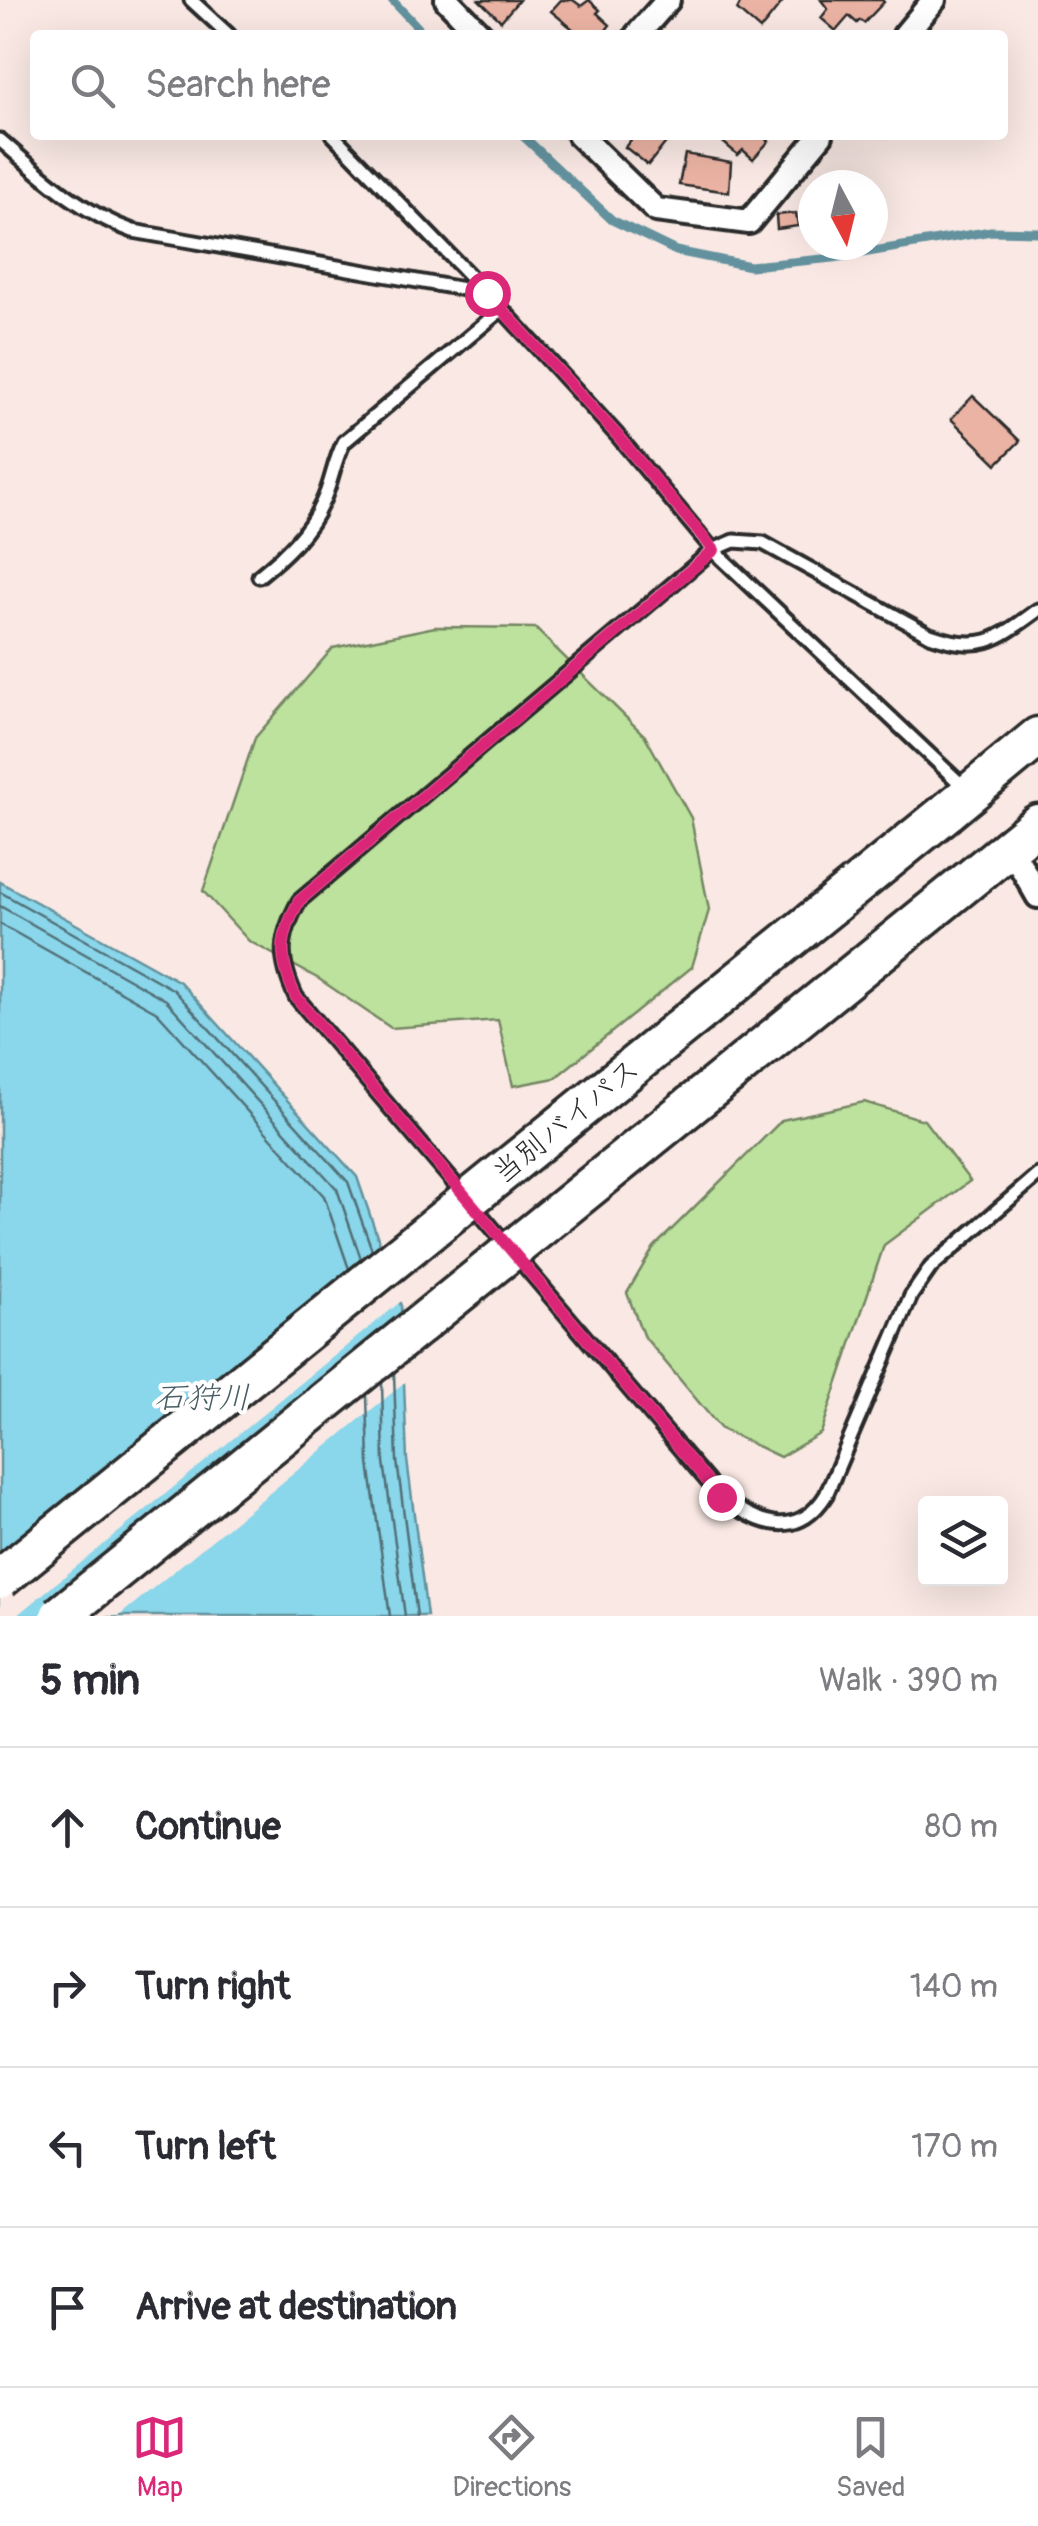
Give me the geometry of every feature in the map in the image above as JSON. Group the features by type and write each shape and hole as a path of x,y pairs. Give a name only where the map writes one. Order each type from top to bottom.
{"highway":[{"name":"当別バイパス","path":"0,1579 1038,737"},
{"path":"60,1616 1024,835"}],"street":[{"path":"447,0 476,30"},
{"path":"642,30 668,0"},
{"path":"909,30 934,0"},
{"path":"584,140 656,210 748,222 818,140"},
{"path":"1024,835 1038,896"}],"lane":[{"path":"191,0 223,30"},
{"path":"0,140 79,206 104,221 133,231 487,293"},
{"path":"339,140 502,309 617,435 714,550 958,802"},
{"path":"259,576 289,553 322,503 332,465 344,442 502,309"},
{"path":"1038,610 1000,638 976,645 954,644 930,635 763,543 734,541 714,550 299,901 284,929 282,954 296,997 721,1497 748,1517 771,1524 799,1522 815,1512 826,1495 895,1328 910,1296 931,1267 1038,1175"}],"green space":[{"path":"435,627 535,628 645,736 691,818 709,910 692,967 555,1078 513,1086 498,1020 391,1028 319,979 249,941 203,891 255,738 333,648"},
{"path":"864,1102 924,1120 970,1181 884,1245 821,1433 780,1457 721,1429 643,1335 627,1293 654,1247 782,1120"}],"water":[{"name":"石狩川","path":"0,882 180,982 357,1177 401,1306 407,1460 427,1616 0,1616"}],"pier":[{"path":"384,1239 404,1299 16,1616 0,1616 0,1555"},
{"path":"407,1325 409,1379 119,1616 52,1616"}],"building":[{"path":"479,0 519,0 501,21"},
{"path":"561,0 573,0 581,6 589,0 610,25 606,30 574,30 551,11"},
{"path":"742,0 784,0 760,30 737,10"},
{"path":"821,0 884,2 864,23 849,16 837,30 821,18 828,9"},
{"path":"631,140 668,140 648,165 625,147"},
{"path":"720,140 769,141 753,159 743,150 738,155"},
{"path":"685,154 731,162 729,192 679,185"},
{"path":"796,213 798,226 777,229 776,215"},
{"path":"973,396 1020,441 997,464 951,419"}],"waterway":[{"path":"392,0 420,30"},
{"path":"527,140 612,220 676,251 750,266 833,258 991,231 1038,232"}],"route":[{"path":"487,293 617,435 714,550 299,901 284,929 282,954 296,997 721,1497"}]}
